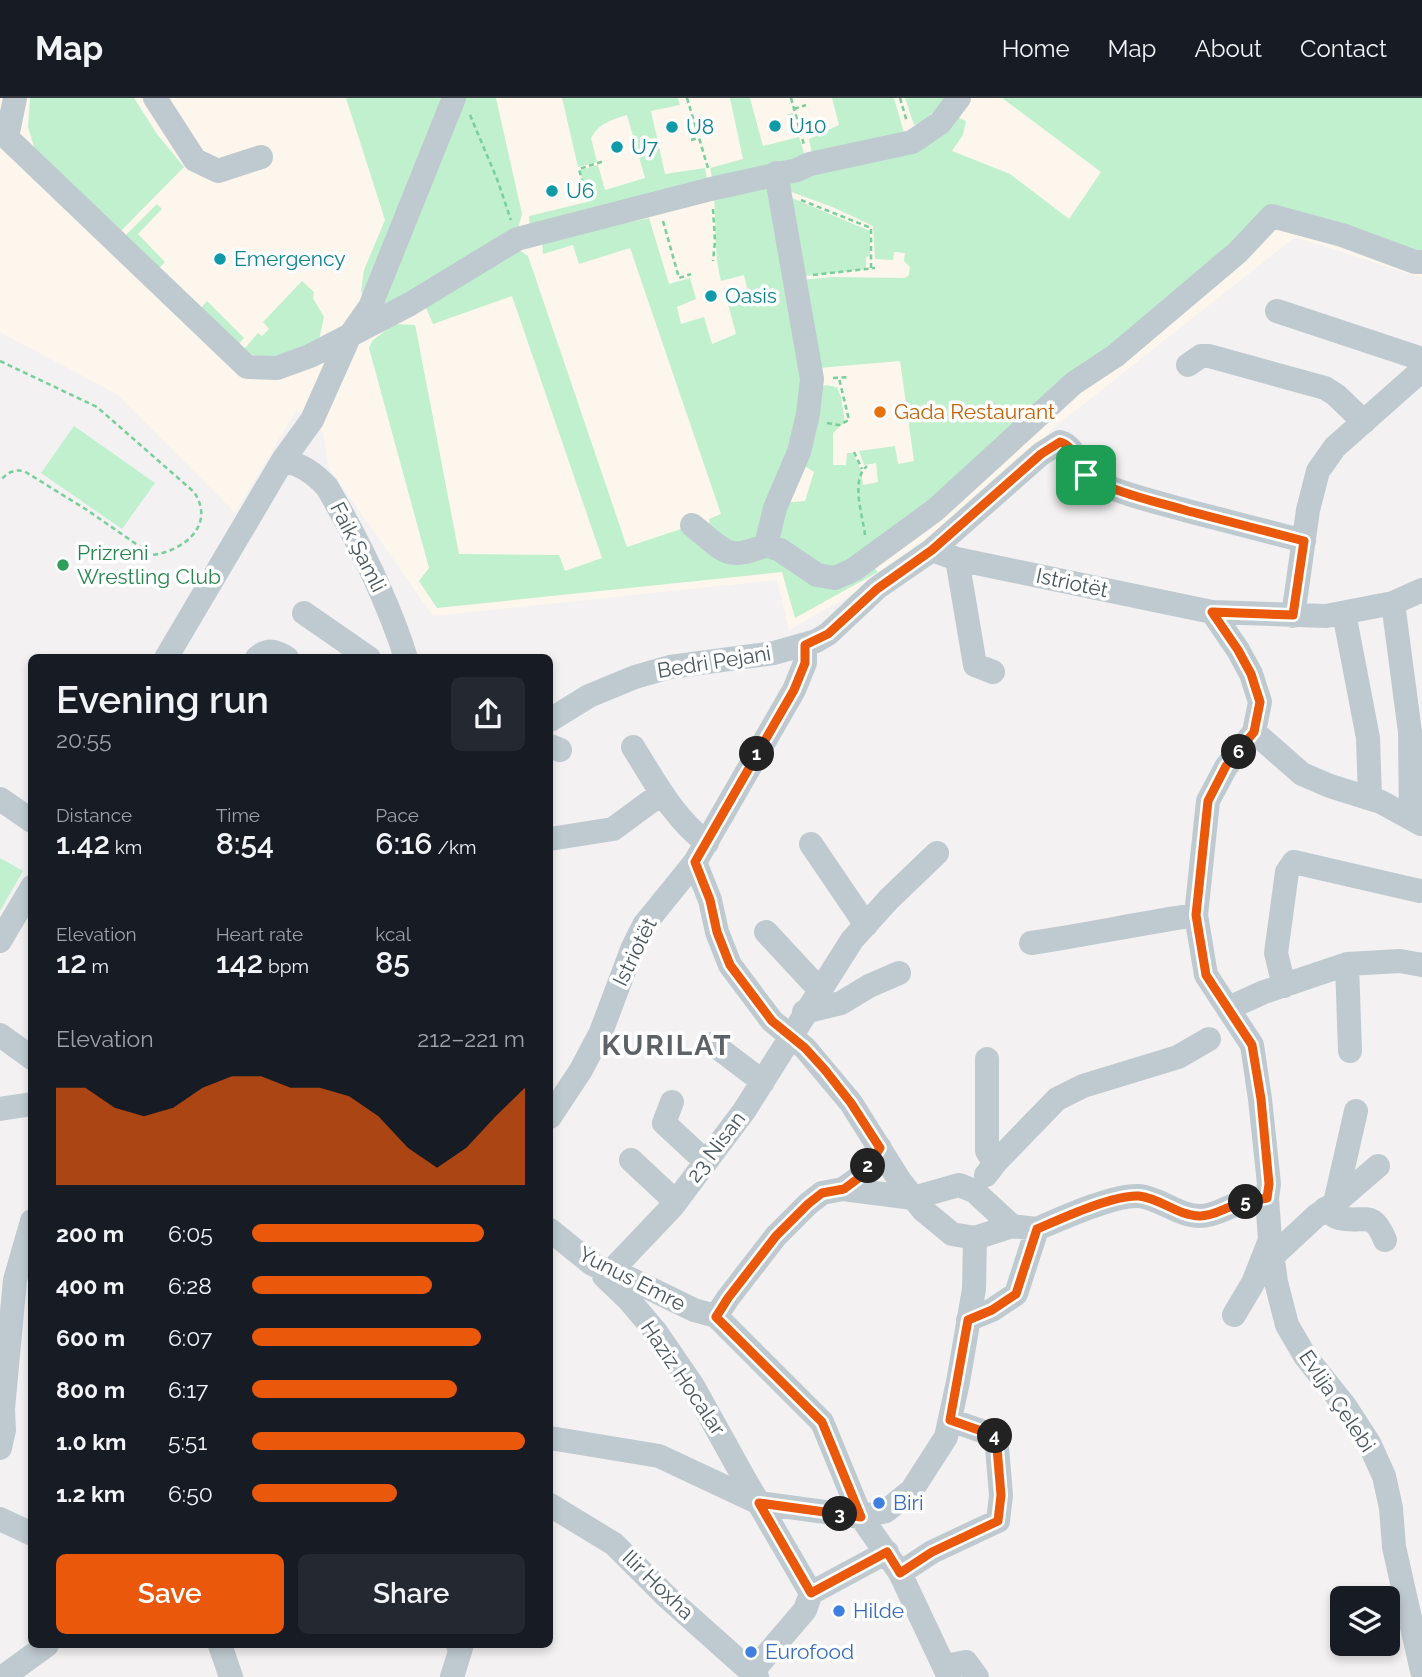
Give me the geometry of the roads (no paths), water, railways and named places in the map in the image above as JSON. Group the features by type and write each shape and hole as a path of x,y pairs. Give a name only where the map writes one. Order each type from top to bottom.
{"street":[{"path":"15,98 3,134 247,367 277,368 349,337 517,239 709,177 778,181 810,164 912,142 940,123 959,98"},
{"path":"155,98 195,160 218,171 261,156"},
{"path":"168,654 283,460 312,420 349,337 370,307 461,105"},
{"path":"766,545 775,508 799,452 812,379 778,181"},
{"path":"692,525 728,553 748,553 766,545 780,550 817,575 835,578 853,570 935,510 1074,383 1115,356 1238,252 1272,216 1342,235 1415,262 1422,262"},
{"path":"1277,311 1422,359"},
{"path":"1188,365 1201,356 1209,356 1325,388 1364,422"},
{"path":"1293,615 1311,489 1318,471 1335,447 1422,370"},
{"name":"Bedri Pejani","path":"553,718 589,696 635,677 670,667 729,660 805,645 828,634 877,589 932,550 1041,454 1060,442 1065,443 1072,451 1086,475 1092,480 1137,497 1304,541"},
{"name":"Faik Şamli","path":"283,460 300,465 327,487 370,565 405,654"},
{"name":"Istriotët","path":"932,550 957,559 1212,612 1326,616 1393,603 1422,590"},
{"path":"957,559 975,664 993,671"},
{"path":"1393,603 1410,732 1416,821"},
{"path":"1212,612 1251,674 1260,702 1254,732 1301,774 1370,798 1416,821"},
{"path":"304,613 356,654"},
{"path":"1344,613 1368,738 1370,798"},
{"name":"Istriotët","path":"553,1112 581,1070 601,1032 644,925 701,852 794,690 805,663 805,645"},
{"name":"Evlija Çelebi","path":"1254,732 1226,766 1208,801 1196,915 1206,975 1252,1045 1261,1099 1269,1184 1267,1198 1271,1248 1287,1325 1305,1356 1345,1406 1369,1443 1384,1476 1391,1507 1394,1547 1422,1671"},
{"path":"633,747 662,793 696,835 717,932 730,965 772,1021 825,1070 851,1103 913,1198 923,1210 953,1234 975,1238 1024,1228 1136,1196 1199,1216 1220,1212 1236,1204 1267,1198"},
{"path":"553,839 613,829 662,793"},
{"path":"0,799 28,818"},
{"path":"811,844 866,925"},
{"name":"23 Nisan","path":"602,1267 676,1202 744,1111 792,1038 804,1012 852,940 937,853"},
{"path":"1284,986 1276,953 1287,872 1294,862 1420,891"},
{"path":"0,942 28,894"},
{"path":"1031,943 1196,915"},
{"path":"766,932 820,989"},
{"path":"1228,1008 1264,992 1347,964 1400,961 1422,965"},
{"path":"1347,964 1350,1051"},
{"path":"804,1012 841,1003 869,986 899,973"},
{"path":"0,1035 28,1055"},
{"path":"974,1191 995,1163 1056,1099 1083,1086 1178,1057 1209,1039"},
{"path":"713,1044 763,1082"},
{"path":"987,1059 987,1151 995,1163"},
{"path":"672,1102 664,1123 706,1162"},
{"path":"0,1110 28,1105"},
{"path":"1356,1111 1330,1206 1337,1219 1369,1218 1380,1227 1385,1240"},
{"path":"844,1189 864,1174 880,1148"},
{"path":"631,1160 676,1202"},
{"name":"Evlija Çelebi","path":"1234,1315 1271,1248 1330,1206 1378,1166"},
{"path":"716,1317 776,1236 822,1193 844,1189 913,1198 960,1185 974,1191 1024,1228"},
{"path":"967,1328 1016,1294 1024,1228"},
{"name":"Yunus Emre","path":"553,1232 602,1267 694,1310 716,1317 822,1422 861,1517 893,1563 947,1672 965,1662 977,1677"},
{"path":"553,1438 659,1456 759,1503 861,1517 886,1511 912,1490 946,1437 974,1289 975,1238"},
{"path":"0,1448 4,1430 3,1409 28,1248"},
{"name":"Haziz Hocalar","path":"602,1267 656,1332 693,1386 811,1593"},
{"path":"747,1673 805,1609 811,1593 932,1552 998,1521 1001,1495 996,1436 950,1420"},
{"name":"Ilir Hoxha","path":"553,1507 614,1544 747,1673"},
{"path":"0,1519 28,1532"},
{"path":"3,1677 43,1648"},
{"path":"221,1648 231,1677"},
{"path":"452,1677 460,1648"}],"place":[{"name":"U10","path":"775,126"},
{"name":"U8","path":"672,127"},
{"name":"U7","path":"617,147"},
{"name":"U6","path":"552,191"},
{"name":"Emergency","path":"220,259"},
{"name":"Oasis","path":"711,296"},
{"name":"Gada Restaurant","path":"880,412"},
{"name":"Prizreni Wrestling Club","path":"63,565"},
{"name":"Biri","path":"879,1503"},
{"name":"Hilde","path":"839,1611"},
{"name":"Eurofood","path":"751,1652"}],"district":[{"name":"KURILAT","path":"667,1045"}]}
